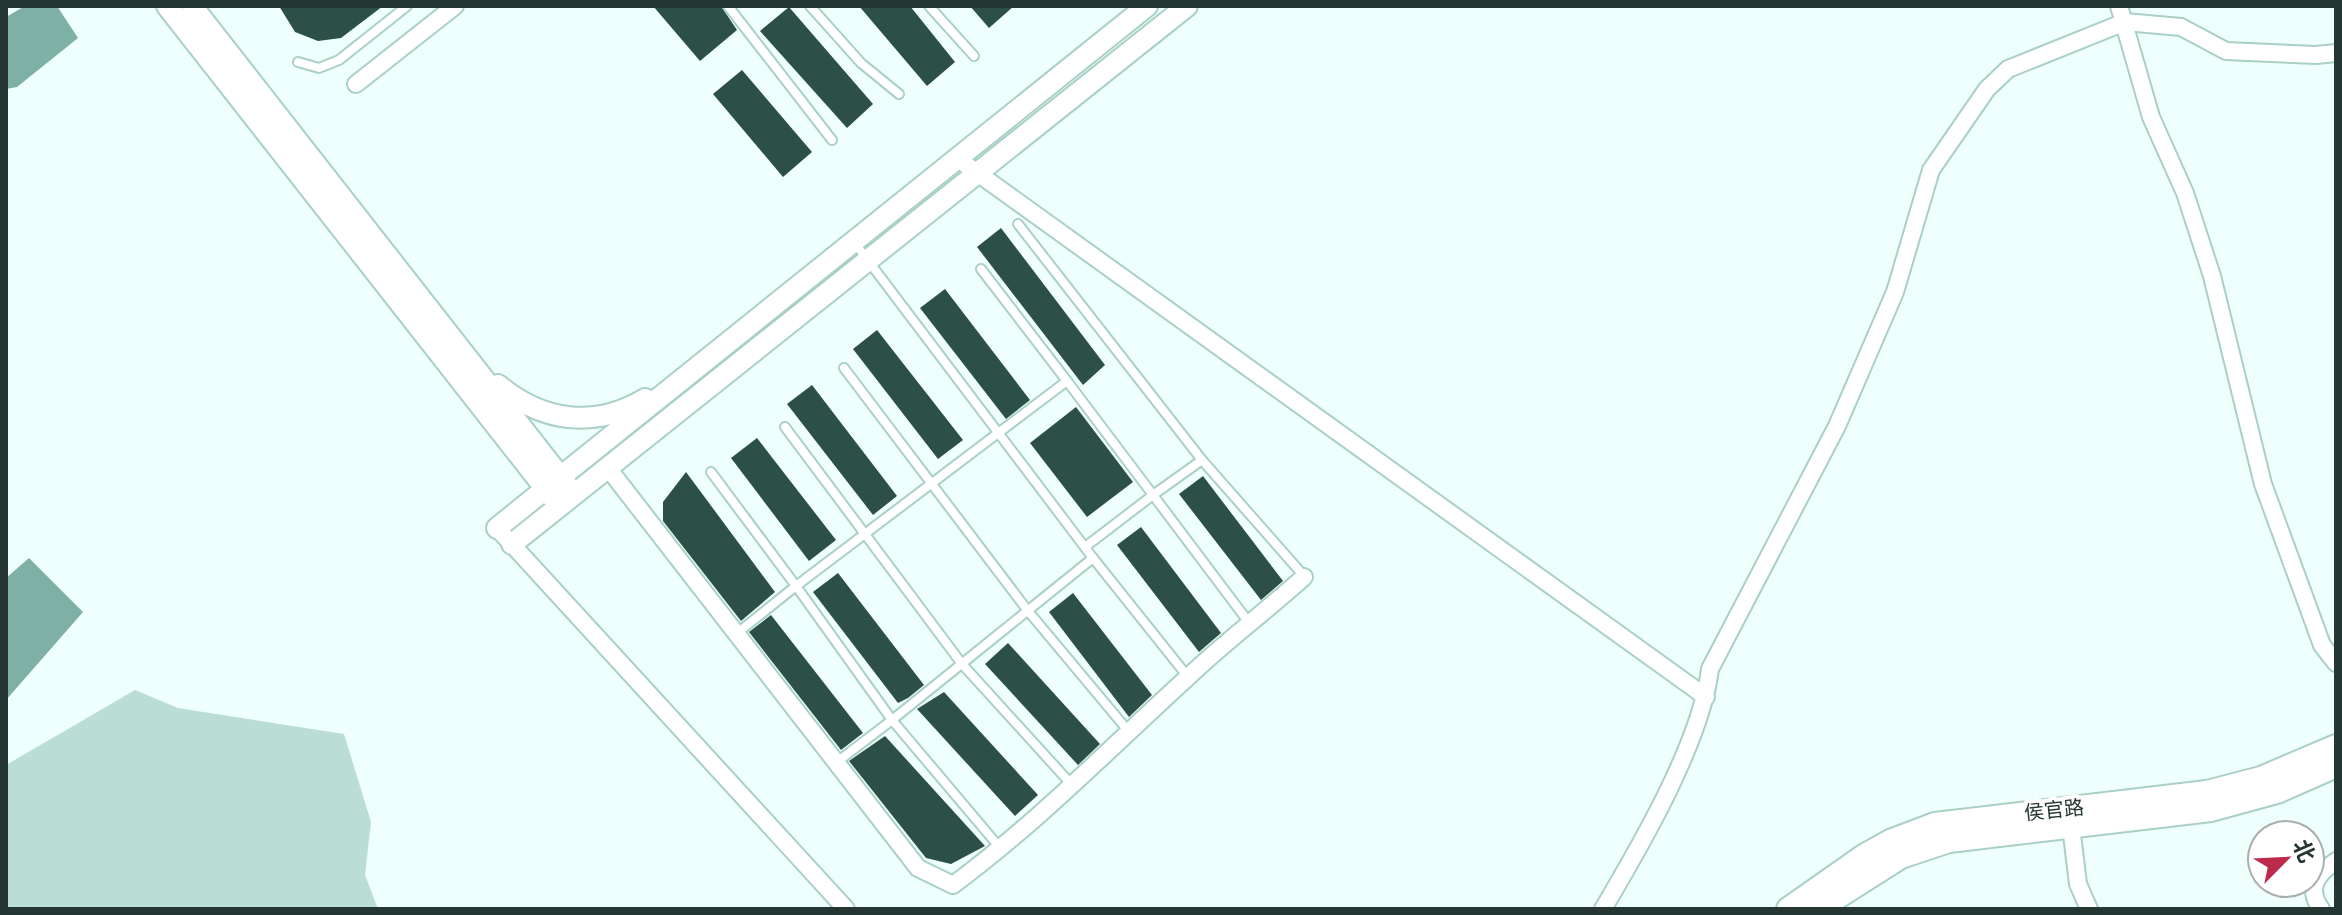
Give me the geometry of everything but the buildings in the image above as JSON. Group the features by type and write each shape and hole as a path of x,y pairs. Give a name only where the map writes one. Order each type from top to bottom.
{"main road":[{"name":"侯官路","path":"1819,909 1879,869 1926,848 1971,836 2207,792 2261,778 2336,746"},
{"name":"侯官路","path":"1788,909 1865,855 1917,830 1964,819 2191,813 2235,805 2277,792 2336,766"}],"street":[{"path":"167,6 567,500"},
{"path":"192,6 472,364 553,483"},
{"path":"356,84 455,6"},
{"path":"846,909 497,528 1147,6"},
{"path":"512,544 1187,6"},
{"path":"1603,909 1647,834 1706,697 1710,669 1837,426 1895,292 1931,170 1987,89 2008,69 2122,14 2181,27 2226,51 2336,53"},
{"path":"2122,14 2151,117 2185,193 2212,276 2263,484 2322,645 2336,663"},
{"path":"958,159 1706,697"},
{"path":"472,364 534,409 585,419 632,406 693,370"},
{"path":"608,468 918,868 953,885 1001,850 1131,734 1188,677 1304,577"},
{"path":"2070,817 2078,884 2089,909"},
{"path":"2321,909 2313,894 2315,881 2336,861"}],"lane":[{"path":"298,62 319,68 339,60 407,6"},
{"path":"728,6 832,140"},
{"path":"810,6 861,63 899,94"},
{"path":"929,6 974,56"},
{"path":"1018,224 1202,460 1304,577"},
{"path":"854,242 1093,558 1188,677"},
{"path":"981,269 1250,624"},
{"path":"844,368 1028,611 1131,734"},
{"path":"736,634 1067,381"},
{"path":"785,427 962,664 1073,786"},
{"path":"1085,547 1202,460"},
{"path":"711,472 892,720 1001,850"},
{"path":"836,763 1093,558"}],"shaded area":[{"path":"25,6 57,6 78,38 17,87 6,89 6,17"},
{"path":"29,558 83,612 6,700 6,578"},
{"path":"135,690 178,708 344,734 371,822 365,875 378,909 6,909 6,765"}]}
